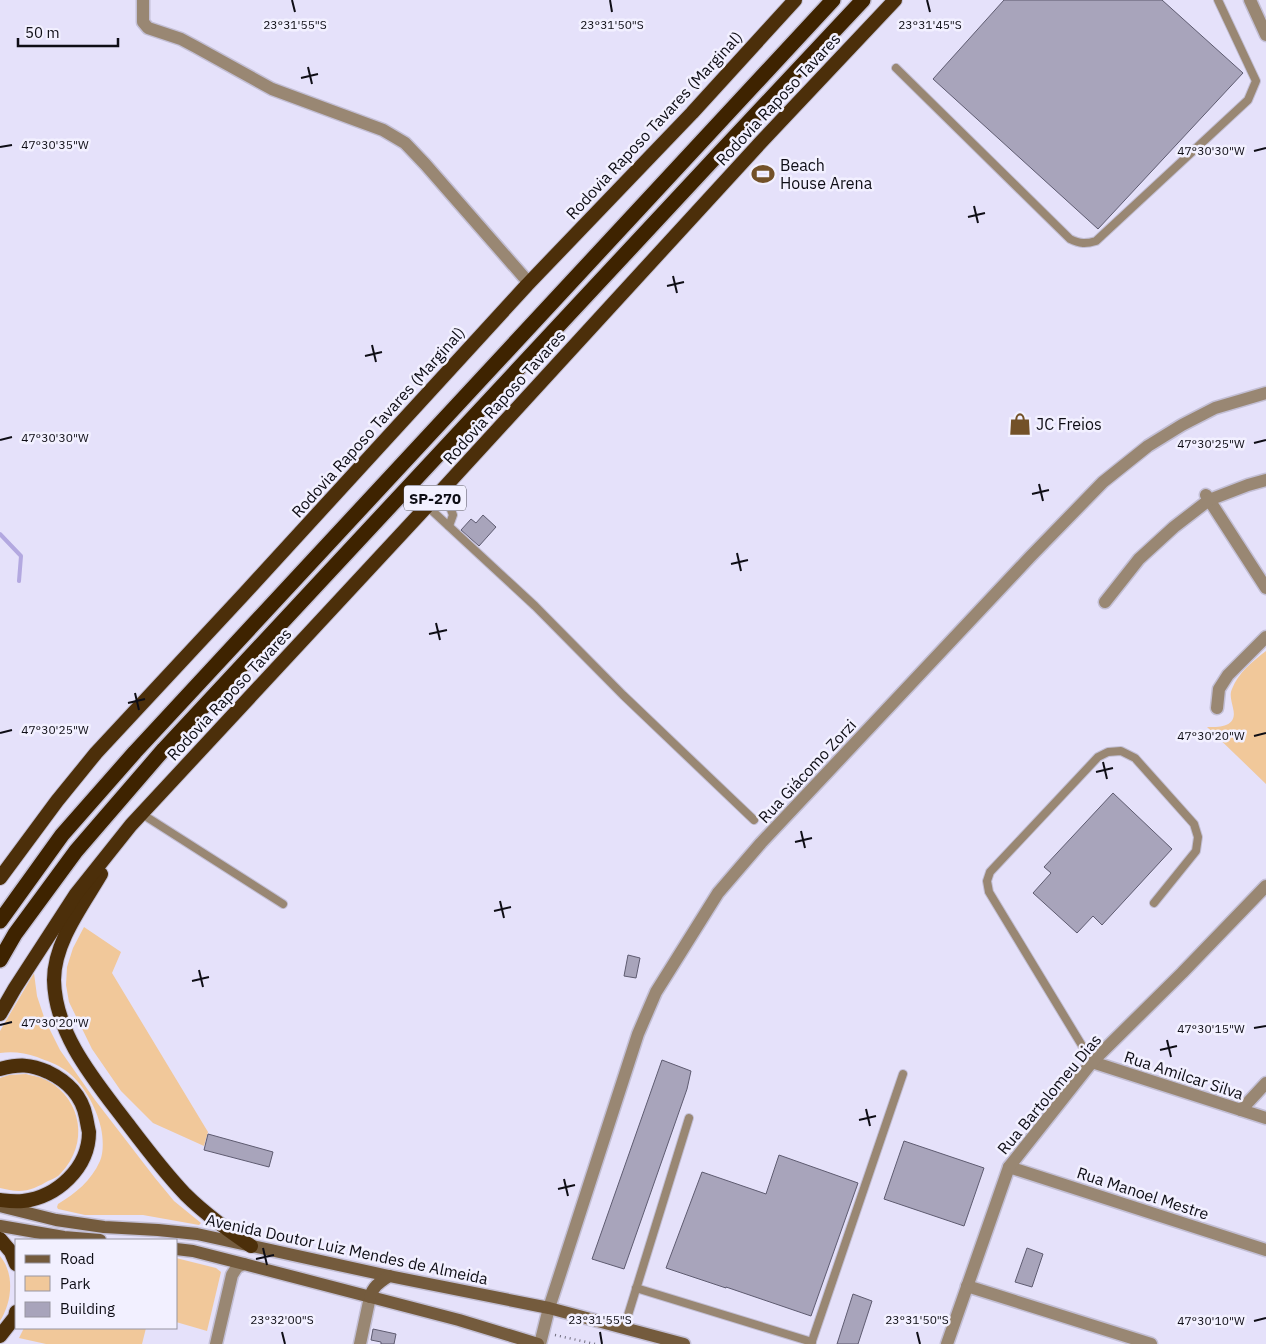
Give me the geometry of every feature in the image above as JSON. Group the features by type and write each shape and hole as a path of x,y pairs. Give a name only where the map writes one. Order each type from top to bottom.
{"highway":[{"name":"Rodovia Raposo Tavares (Marginal)","path":"0,878 56,801 96,753 529,283 692,113 795,0"},
{"name":"Rodovia Raposo Tavares","path":"0,921 62,835 135,752 833,0"},
{"name":"Rodovia Raposo Tavares","path":"0,960 15,934 76,851 164,749 864,0"},
{"name":"Rodovia Raposo Tavares","path":"0,1014 14,988 76,894 131,825 762,141 895,0"},
{"path":"131,825 65,934 56,964 54,980 61,1018 68,1038 97,1084 154,1159 186,1195 213,1220 251,1246"},
{"path":"0,869 25,843"},
{"path":"0,1069 27,1065 58,1077 75,1091 84,1110 88,1132 85,1154 82,1160 74,1174 57,1189 39,1197 23,1201 0,1200"},
{"path":"0,1239 11,1252 15,1262"},
{"path":"0,1336 15,1314"}],"main road":[{"name":"Avenida Doutor Luiz Mendes de Almeida","path":"0,1206 56,1220 104,1227 197,1234 549,1308 684,1344"},
{"path":"0,1226 64,1237 88,1239"},
{"path":"178,1249 193,1251 460,1320 539,1344"},
{"path":"370,1297 376,1285 390,1276"}],"street":[{"path":"143,0 143,22 148,28 196,47 272,89 383,130 405,143 529,283"},
{"path":"1250,0 1266,35"},
{"name":"Rua Giácomo Zorzi","path":"539,1344 638,1034 656,992 718,893 768,836 1023,564 1103,482 1142,450 1182,426 1216,408 1266,393"},
{"path":"1105,602 1139,559 1207,498 1266,480"},
{"path":"1207,498 1266,588"},
{"path":"1217,708 1220,689 1228,674 1266,637"},
{"name":"Rua Bartolomeu Dias","path":"947,1344 1009,1167 1092,1062 1266,886"},
{"name":"Rua Amilcar Silva","path":"1092,1062 1266,1118"},
{"path":"1241,1110 1266,1083"},
{"name":"Rua Manoel Mestre","path":"1009,1167 1266,1250"},
{"path":"216,1344 232,1274 237,1267 244,1264"},
{"path":"967,1286 1151,1344"},
{"path":"360,1344 370,1297"}],"lane":[{"path":"896,68 1070,239 1079,244 1088,244 1096,241 1248,100 1256,81 1218,0"},
{"path":"443,489 453,515 449,526"},
{"path":"427,506 535,606 623,695 754,820"},
{"path":"1092,1062 989,892 987,881 990,872 1098,757 1108,752 1121,751 1134,758 1194,824 1198,837 1196,851 1154,903"},
{"path":"142,814 283,904"},
{"path":"636,1288 812,1343 903,1074"},
{"path":"624,1328 689,1118"}],"green space":[{"path":"1266,651 1266,784 1207,727 1227,725 1233,719 1231,691 1246,668"},
{"path":"84,927 121,952 112,973 208,1132 204,1146 153,1123 121,1091 92,1049 69,1002 66,985 67,967 73,948"},
{"path":"34,973 37,996 45,1020 60,1050 95,1100 155,1178 174,1201 201,1223 199,1225 143,1215 85,1215 58,1209 58,1204 82,1186 92,1175 100,1161 103,1144 99,1120 92,1103 72,1075 59,1066 28,1054 0,1053 0,1031"},
{"path":"26,1074 48,1081 68,1099 78,1123 78,1136 76,1149 70,1162 58,1176 34,1188 17,1191 0,1188 0,1078 9,1075"},
{"path":"0,1256 8,1271 10,1288 7,1305 0,1321"},
{"path":"178,1258 216,1268 221,1272 207,1331 178,1323"},
{"path":"24,1329 146,1329 142,1344 46,1344 19,1338"}],"building":[{"path":"1004,0 1162,0 1243,73 1098,229 933,79"},
{"path":"483,515 496,527 479,546 461,530 471,519 476,523"},
{"path":"1113,793 1172,849 1102,925 1093,916 1077,933 1033,893 1051,873 1044,867"},
{"path":"628,955 640,958 636,978 624,976"},
{"path":"662,1060 691,1071 687,1089 624,1269 592,1259"},
{"path":"208,1134 273,1152 269,1167 204,1150"},
{"path":"904,1141 984,1168 964,1226 884,1199"},
{"path":"779,1155 858,1183 811,1316 666,1268 702,1172 766,1194"},
{"path":"1027,1248 1043,1254 1032,1287 1015,1282"},
{"path":"853,1294 872,1301 858,1344 837,1344"},
{"path":"373,1329 396,1334 394,1344 381,1344 381,1342 371,1340"}],"waterway":[{"path":"0,534 21,556 19,581"}],"place":[{"name":"Beach House Arena","path":"763,174"},
{"name":"JC Freios","path":"1020,424"}]}
